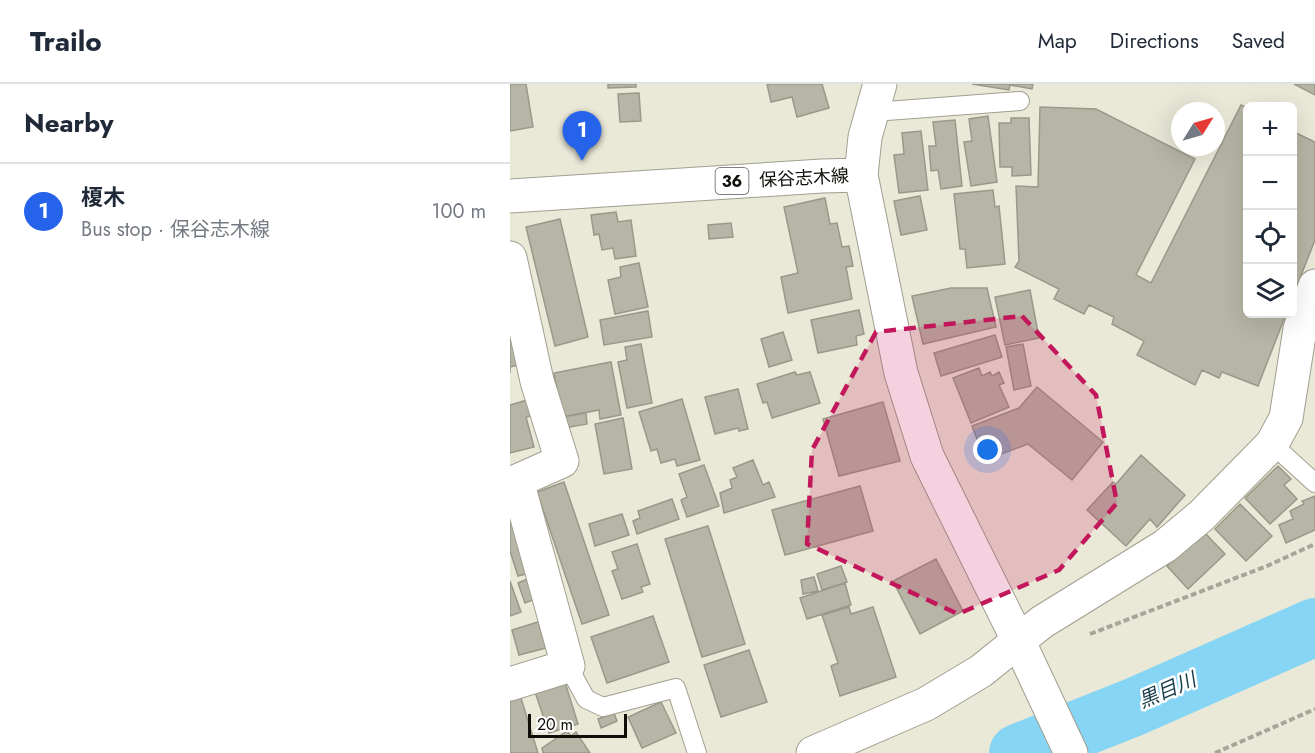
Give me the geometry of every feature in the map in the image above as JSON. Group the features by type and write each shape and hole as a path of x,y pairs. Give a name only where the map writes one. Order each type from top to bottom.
{"street":[{"name":"保谷志木線","path":"510,196 861,175 865,137 876,98"},
{"path":"861,175 901,373 927,456 1071,753"},
{"path":"510,258 524,385 562,461 517,481 568,666 510,684"},
{"path":"813,753 926,704 981,671 1022,651 1042,622 1166,546 1201,516 1272,444 1286,418 1300,330 1315,286"}],"lane":[{"path":"876,98 1020,101"},
{"path":"1272,444 1315,483"},
{"path":"568,666 586,699 603,707 676,688 697,753"}],"path":[{"path":"1089,635 1267,566 1315,544"},
{"path":"1215,753 1315,709"}],"highlighted area":[{"path":"1022,316 1096,395 1117,503 1059,570 958,614 807,544 812,450 876,332"}],"building":[{"path":"510,84 526,84 533,127 510,131"},
{"path":"608,84 636,84 636,87 608,88"},
{"path":"767,84 822,84 829,108 797,117 792,97 771,102"},
{"path":"972,84 1033,84 1032,89 1010,85 1009,90"},
{"path":"1294,84 1315,84 1315,95"},
{"path":"639,93 641,121 620,122 618,94"},
{"path":"1241,105 1243,106 1243,318 1284,318 1258,386 1222,372 1219,378 1202,370 1195,385 1137,355 1144,341 1112,324 1114,317 1089,305 1084,314 1054,299 1059,289 1015,267 1019,261 1016,186 1038,187 1040,107 1096,109 1171,147 1171,156 1189,156 1195,159 1136,275 1151,283 1215,156 1225,156 1225,137"},
{"path":"988,116 997,182 971,186 964,142 972,141 969,119"},
{"path":"1011,118 1029,118 1031,175 1012,176 1012,167 1000,167 999,123 1011,123"},
{"path":"955,120 962,186 941,189 938,170 931,171 929,146 936,146 933,122"},
{"path":"921,131 928,190 899,193 894,155 904,154 902,133"},
{"path":"1297,133 1315,142 1315,240 1297,285"},
{"path":"993,190 995,207 999,206 1005,264 967,268 965,249 960,249 954,194"},
{"path":"920,196 927,230 901,235 894,201"},
{"path":"825,198 830,224 837,223 842,247 849,246 853,266 846,267 852,299 788,313 781,277 798,273 784,207"},
{"path":"616,212 618,222 631,220 636,256 615,259 613,248 602,250 599,234 594,235 591,215"},
{"path":"560,219 588,337 555,346 526,227"},
{"path":"731,223 733,237 709,239 708,225"},
{"path":"639,263 648,307 615,314 608,280 621,277 620,267"},
{"path":"951,288 987,288 996,327 923,344 912,296"},
{"path":"1030,290 1039,338 1005,345 995,297"},
{"path":"859,310 864,334 856,336 857,345 818,353 811,320"},
{"path":"648,311 652,337 604,345 600,320"},
{"path":"510,326 518,365 510,367"},
{"path":"783,332 792,360 769,367 761,339"},
{"path":"995,335 1002,357 941,376 934,353"},
{"path":"641,344 652,403 627,408 618,362 627,360 625,347"},
{"path":"1023,344 1031,386 1014,390 1006,347"},
{"path":"611,362 621,415 600,419 599,410 562,417 554,373"},
{"path":"979,368 982,376 990,372 992,376 999,372 1004,383 999,385 1009,407 971,423 953,378"},
{"path":"795,372 797,375 810,372 820,403 772,418 767,402 763,403 757,384"},
{"path":"1037,387 1103,442 1072,480 1028,444 985,460 972,426 1019,408"},
{"path":"738,389 748,429 739,431 738,428 715,434 705,397"},
{"path":"682,399 700,460 677,466 675,459 661,463 657,449 651,451 639,412"},
{"path":"527,400 531,416 526,417 534,447 510,453 510,405"},
{"path":"883,402 900,461 839,476 823,419"},
{"path":"586,413 587,424 565,428 563,417"},
{"path":"623,418 632,469 604,474 595,424"},
{"path":"1141,455 1185,495 1157,527 1150,519 1126,546 1087,510 1113,482 1116,484"},
{"path":"753,460 763,485 769,482 775,497 724,513 720,493 732,488 730,480 737,477 733,468"},
{"path":"704,465 719,506 687,517 681,500 687,497 679,474"},
{"path":"1278,466 1291,479 1284,485 1297,499 1270,524 1245,498"},
{"path":"564,482 609,615 582,624 537,492"},
{"path":"860,486 873,531 785,555 772,510"},
{"path":"1315,496 1315,530 1286,543 1279,525 1293,519 1290,511 1304,504 1302,501"},
{"path":"672,499 679,519 637,534 633,521 640,518 638,511"},
{"path":"1240,504 1272,536 1246,561 1215,529"},
{"path":"510,514 530,573 518,576 510,551"},
{"path":"622,514 629,535 595,546 589,524"},
{"path":"708,526 745,644 702,657 665,539"},
{"path":"1204,532 1225,554 1188,589 1167,566"},
{"path":"637,544 650,584 641,587 643,592 622,599 612,571 618,569 612,552"},
{"path":"936,559 963,611 920,634 893,581"},
{"path":"841,566 847,582 822,590 817,574"},
{"path":"532,577 540,597 525,603 518,583"},
{"path":"814,577 818,591 803,594 801,580"},
{"path":"510,581 521,612 510,616"},
{"path":"845,583 851,605 807,619 800,598"},
{"path":"849,607 851,614 873,607 896,677 840,696 831,666 838,663 822,615"},
{"path":"653,616 669,662 607,683 591,637"},
{"path":"538,622 546,648 519,655 512,630"},
{"path":"749,650 767,702 721,717 704,665"},
{"path":"564,679 578,724 549,733 534,689"},
{"path":"520,695 538,753 510,753 510,698"},
{"path":"661,702 676,733 642,748 628,717"},
{"path":"614,713 617,721 601,728 598,719"},
{"path":"567,731 571,736 576,732 590,753 543,753 542,748"}],"waterway":[{"name":"黒目川","path":"1018,753 1134,707 1315,627"}],"place":[{"name":"榎木","path":"582,161"}]}
